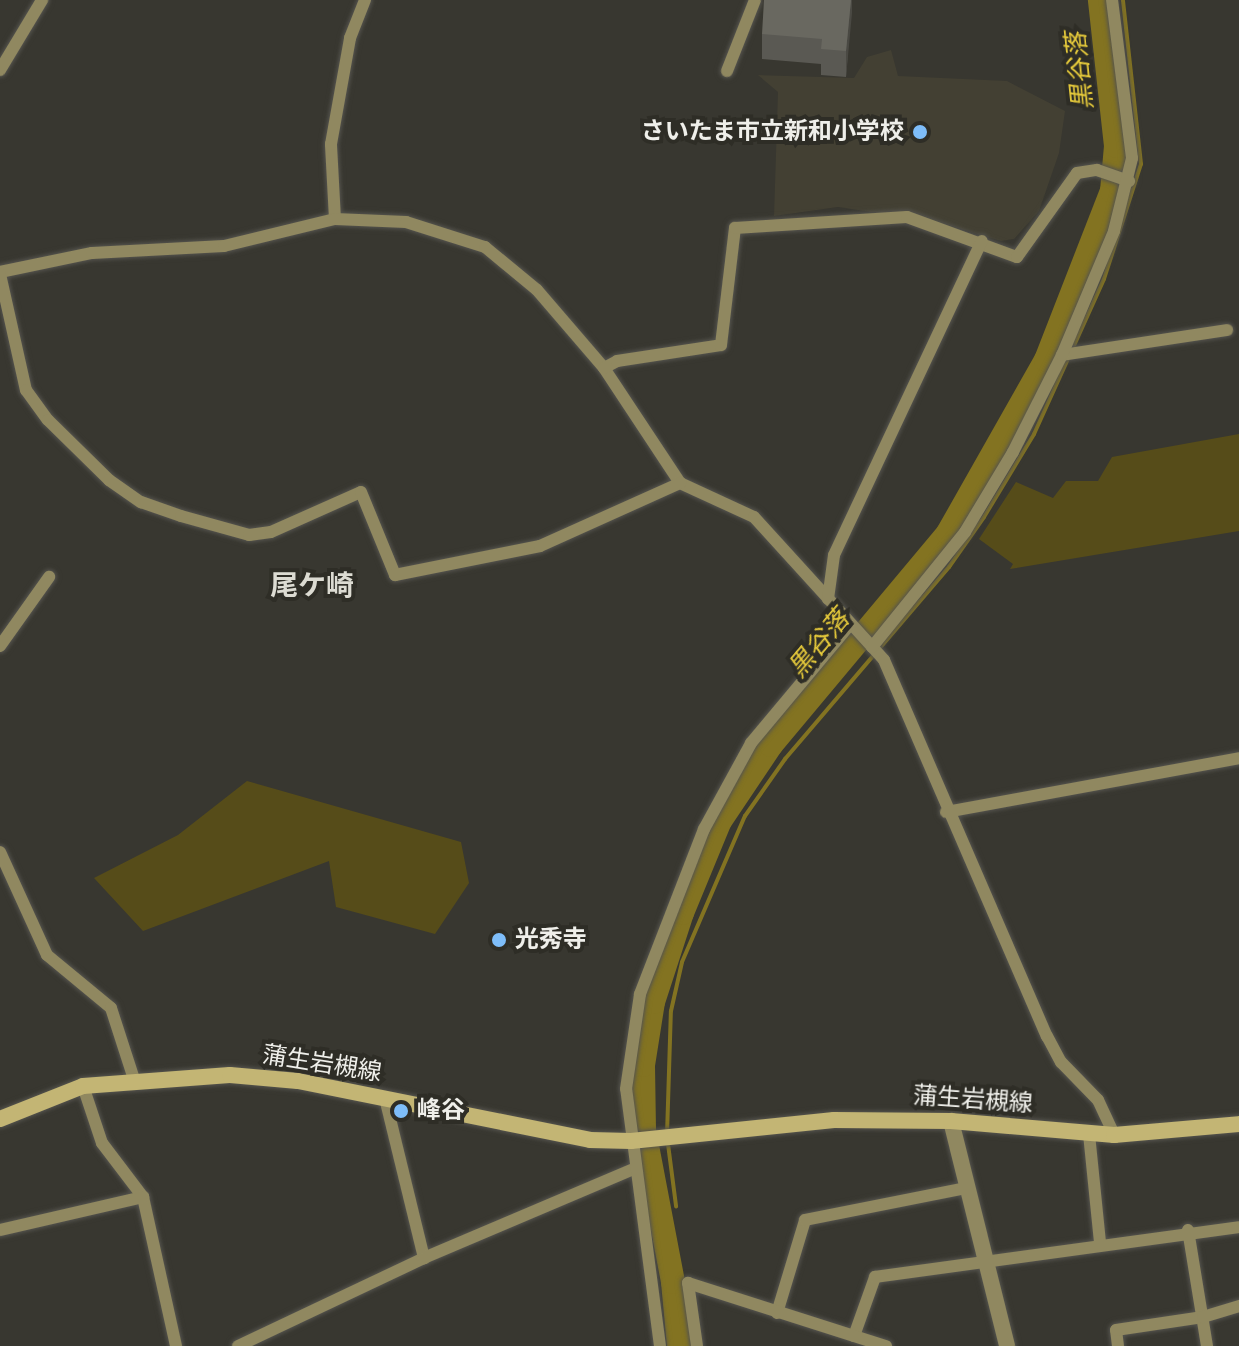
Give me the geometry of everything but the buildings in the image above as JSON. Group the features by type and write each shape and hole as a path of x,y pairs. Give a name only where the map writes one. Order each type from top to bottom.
{"main road":[{"name":"蒲生岩槻線","path":"0,1119 83,1086 134,1079 263,1077 385,1098 556,1136 642,1140 820,1120 951,1121 1114,1135 1239,1124"}],"street":[{"path":"0,70 42,0"},
{"path":"335,219 331,144 350,38 365,0"},
{"path":"727,71 755,0"},
{"path":"869,645 965,532 1062,355 1114,231 1129,181 1130,133 1112,0"},
{"path":"604,368 617,361 721,345 735,228 907,217 982,241 1017,257 1077,173 1097,170 1129,181"},
{"path":"680,483 540,546 395,575 361,492 271,532 249,535 181,516 141,502 109,480 48,420 26,390 0,273 92,253 224,246 335,219 406,222 485,247 537,290 604,368 680,483 754,517 851,628 884,660 946,812 1053,1048 1098,1100 1114,1135"},
{"path":"828,599 834,555 982,241"},
{"path":"1062,355 1227,330"},
{"path":"0,646 49,577"},
{"path":"660,1346 634,1169 642,1140 626,1089 640,994 669,908 751,743 851,628"},
{"path":"946,812 1239,758"},
{"path":"0,852 47,955 111,1008 134,1079"},
{"path":"83,1086 102,1143 143,1197 176,1346"},
{"path":"385,1098 424,1258"},
{"path":"951,1121 1007,1346"},
{"path":"1089,1134 1100,1243"},
{"path":"238,1346 424,1258 634,1169"},
{"path":"777,1313 805,1220 966,1188"},
{"path":"0,1230 143,1197"},
{"path":"854,1336 875,1277 1188,1230 1239,1227"},
{"path":"1188,1230 1207,1346"},
{"path":"697,1346 688,1283 886,1346"},
{"path":"1118,1346 1116,1330 1203,1317 1239,1306"}],"shaded area":[{"name":"さいたま市立新和小学校","path":"891,50 898,76 1007,81 1065,111 1059,153 1039,211 1014,239 1001,241 938,222 838,207 774,216 778,92 758,75 854,78 867,57"},
{"path":"1239,434 1239,531 1010,569 1013,564 979,539 1016,482 1053,498 1066,481 1098,481 1112,457"},
{"path":"247,781 461,842 469,883 435,934 336,907 329,861 143,931 94,878 178,835"}],"waterway":[{"name":"黒谷落","path":"679,1346 673,1282 644,1130 643,1065 653,1002 682,913 720,821 771,745 948,533 1046,360 1112,191 1116,146 1100,0"},
{"path":"667,1135 671,1011 682,962 745,816 785,759 949,567 984,517 1034,434 1104,279 1141,164 1123,0"},
{"path":"668,1144 676,1206"}],"place":[{"name":"さいたま市立新和小学校","path":"920,132"},
{"name":"光秀寺","path":"499,940"},
{"name":"峰谷","path":"401,1111"}],"district":[{"name":"尾ケ崎","path":"312,586"}]}
